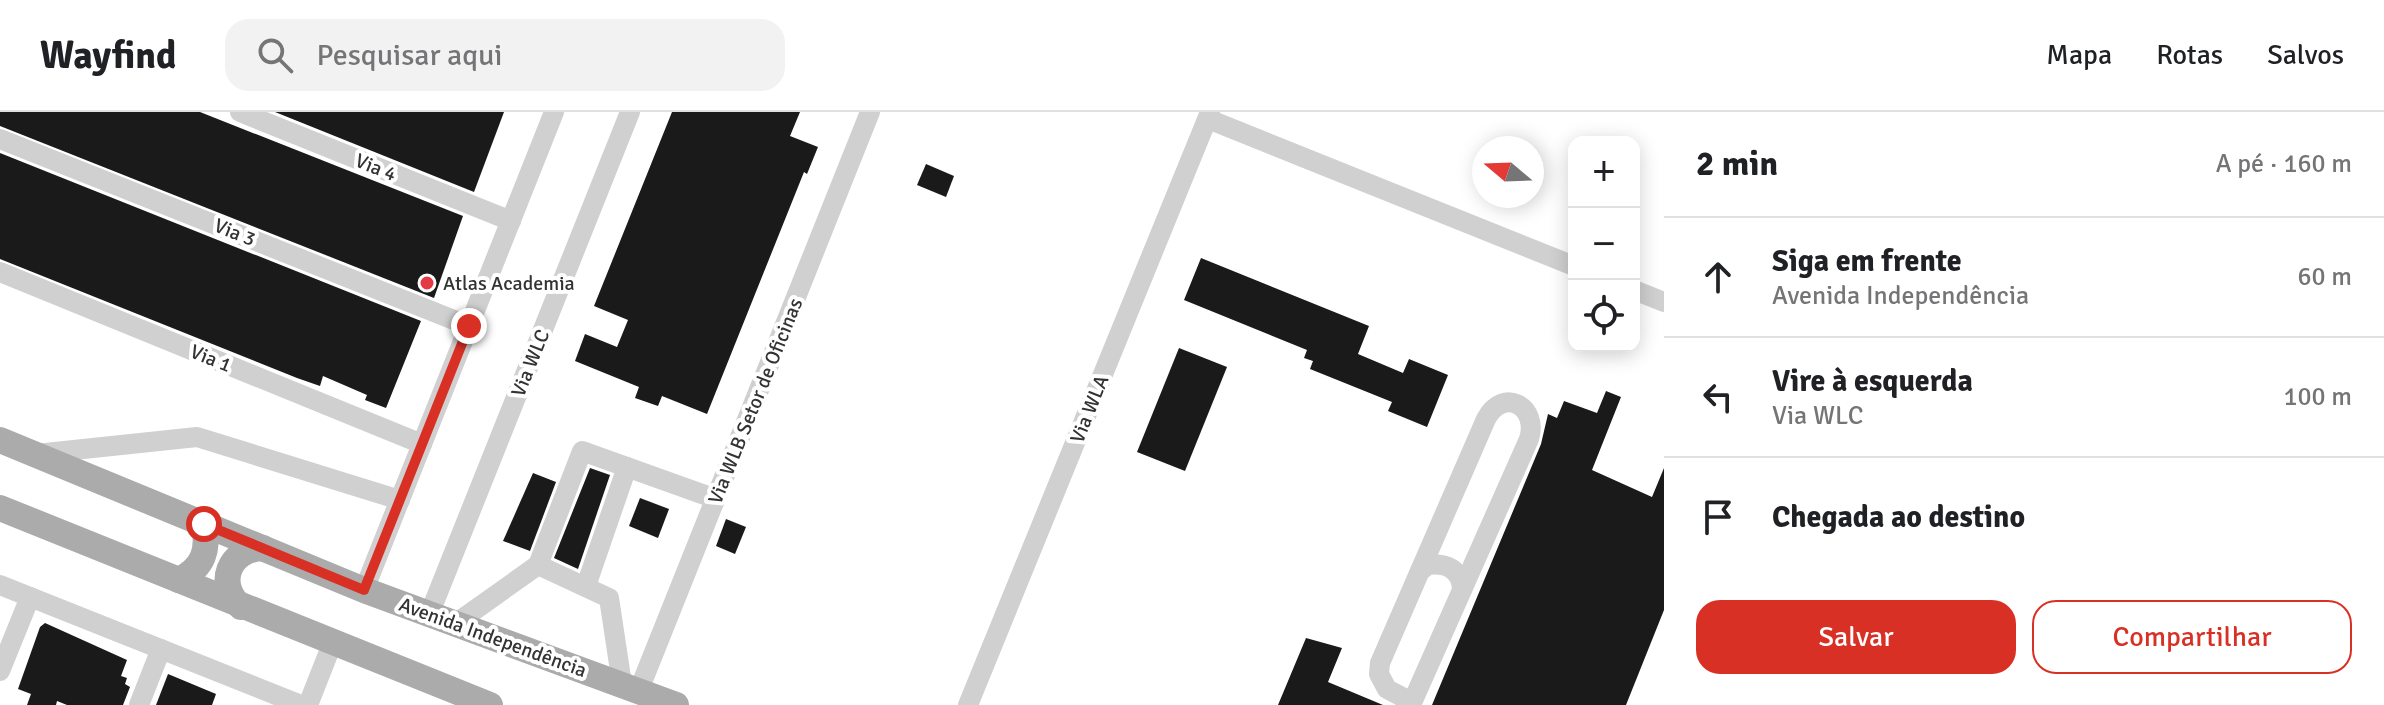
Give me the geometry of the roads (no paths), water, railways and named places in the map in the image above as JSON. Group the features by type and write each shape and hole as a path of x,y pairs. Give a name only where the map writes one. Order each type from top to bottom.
{"main road":[{"name":"Avenida Independência","path":"0,440 364,590 676,705"},
{"path":"0,508 490,705"},
{"path":"179,580 192,573 206,551 204,524"},
{"path":"241,607 228,590 228,569 242,552 263,548"}],"street":[{"name":"Via 4","path":"240,112 511,221"},
{"name":"Via WLC","path":"429,615 630,112"},
{"name":"Via WLB Setor de Oficinas","path":"631,687 716,499 870,112"},
{"path":"364,590 551,113"},
{"path":"1209,115 1568,264"},
{"name":"Via WLA","path":"968,705 1209,115"},
{"name":"Via 3","path":"0,139 469,326"},
{"name":"Via 1","path":"0,272 422,444"},
{"path":"1640,292 1664,302"},
{"path":"1501,402 1513,403 1526,410 1532,431 1462,588 1412,704 1387,689 1379,674 1420,571 1492,408 1501,402"},
{"path":"36,454 197,437 400,500"},
{"path":"455,624 538,565 582,451 716,499"},
{"path":"586,586 627,467"},
{"path":"538,565 603,593 612,606 631,687"},
{"path":"1420,571 1428,565 1449,567 1461,579 1462,588"},
{"path":"0,585 301,705"},
{"path":"0,671 30,597"},
{"path":"308,705 332,644"},
{"path":"139,705 161,649"}],"place":[{"name":"Atlas Academia","path":"427,283"}]}
